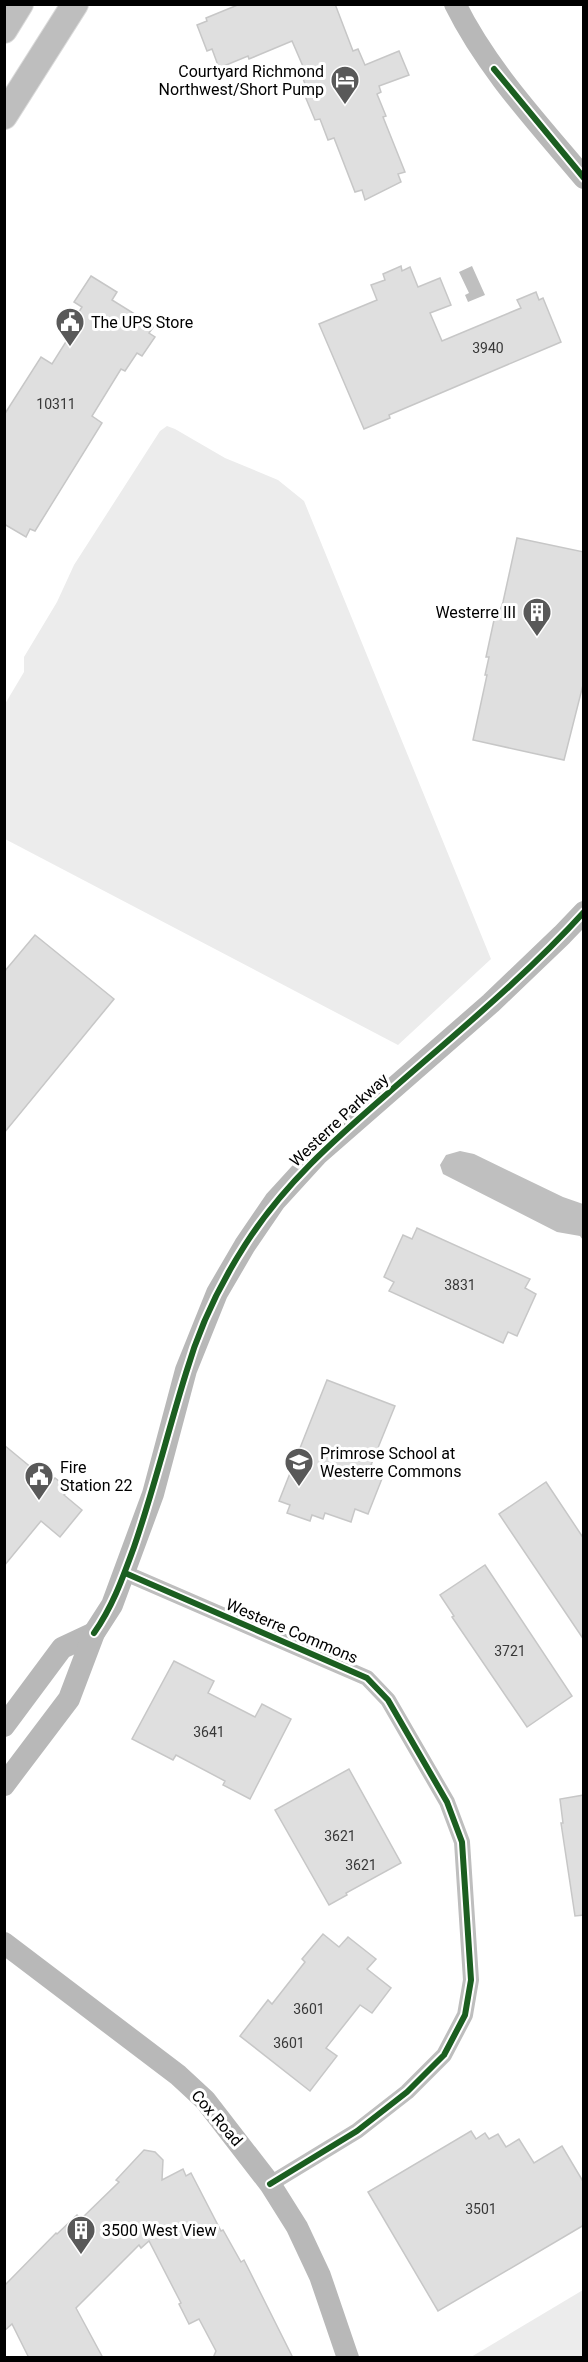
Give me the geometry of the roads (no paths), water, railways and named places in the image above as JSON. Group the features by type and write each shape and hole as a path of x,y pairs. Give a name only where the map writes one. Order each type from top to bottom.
{"main road":[{"path":"4,30 20,4"},
{"path":"4,116 75,4"}],"street":[{"path":"455,4 468,30 494,69 584,178"},
{"name":"Westerre Parkway","path":"4,1785 69,1699 94,1633 112,1605 153,1494 186,1370 217,1293 251,1236 275,1201 317,1155 491,1003 584,912"},
{"name":"Westerre Commons","path":"125,1573 367,1678 388,1700 441,1792 462,1842 471,1980 465,2015 444,2055 407,2092 357,2131 270,2184"},
{"path":"4,1726 62,1648 94,1633"},
{"name":"Cox Road","path":"4,1943 178,2075 205,2100 270,2184 297,2227 320,2276 348,2358"}],"place":[{"name":"Courtyard Richmond Northwest/Short Pump","path":"345,106"},
{"name":"The UPS Store","path":"70,348"},
{"name":"Westerre III","path":"537,638"},
{"name":"Primrose School at Westerre Commons","path":"299,1488"},
{"name":"Fire Station 22","path":"39,1502"},
{"name":"3500 West View","path":"81,2256"}]}
